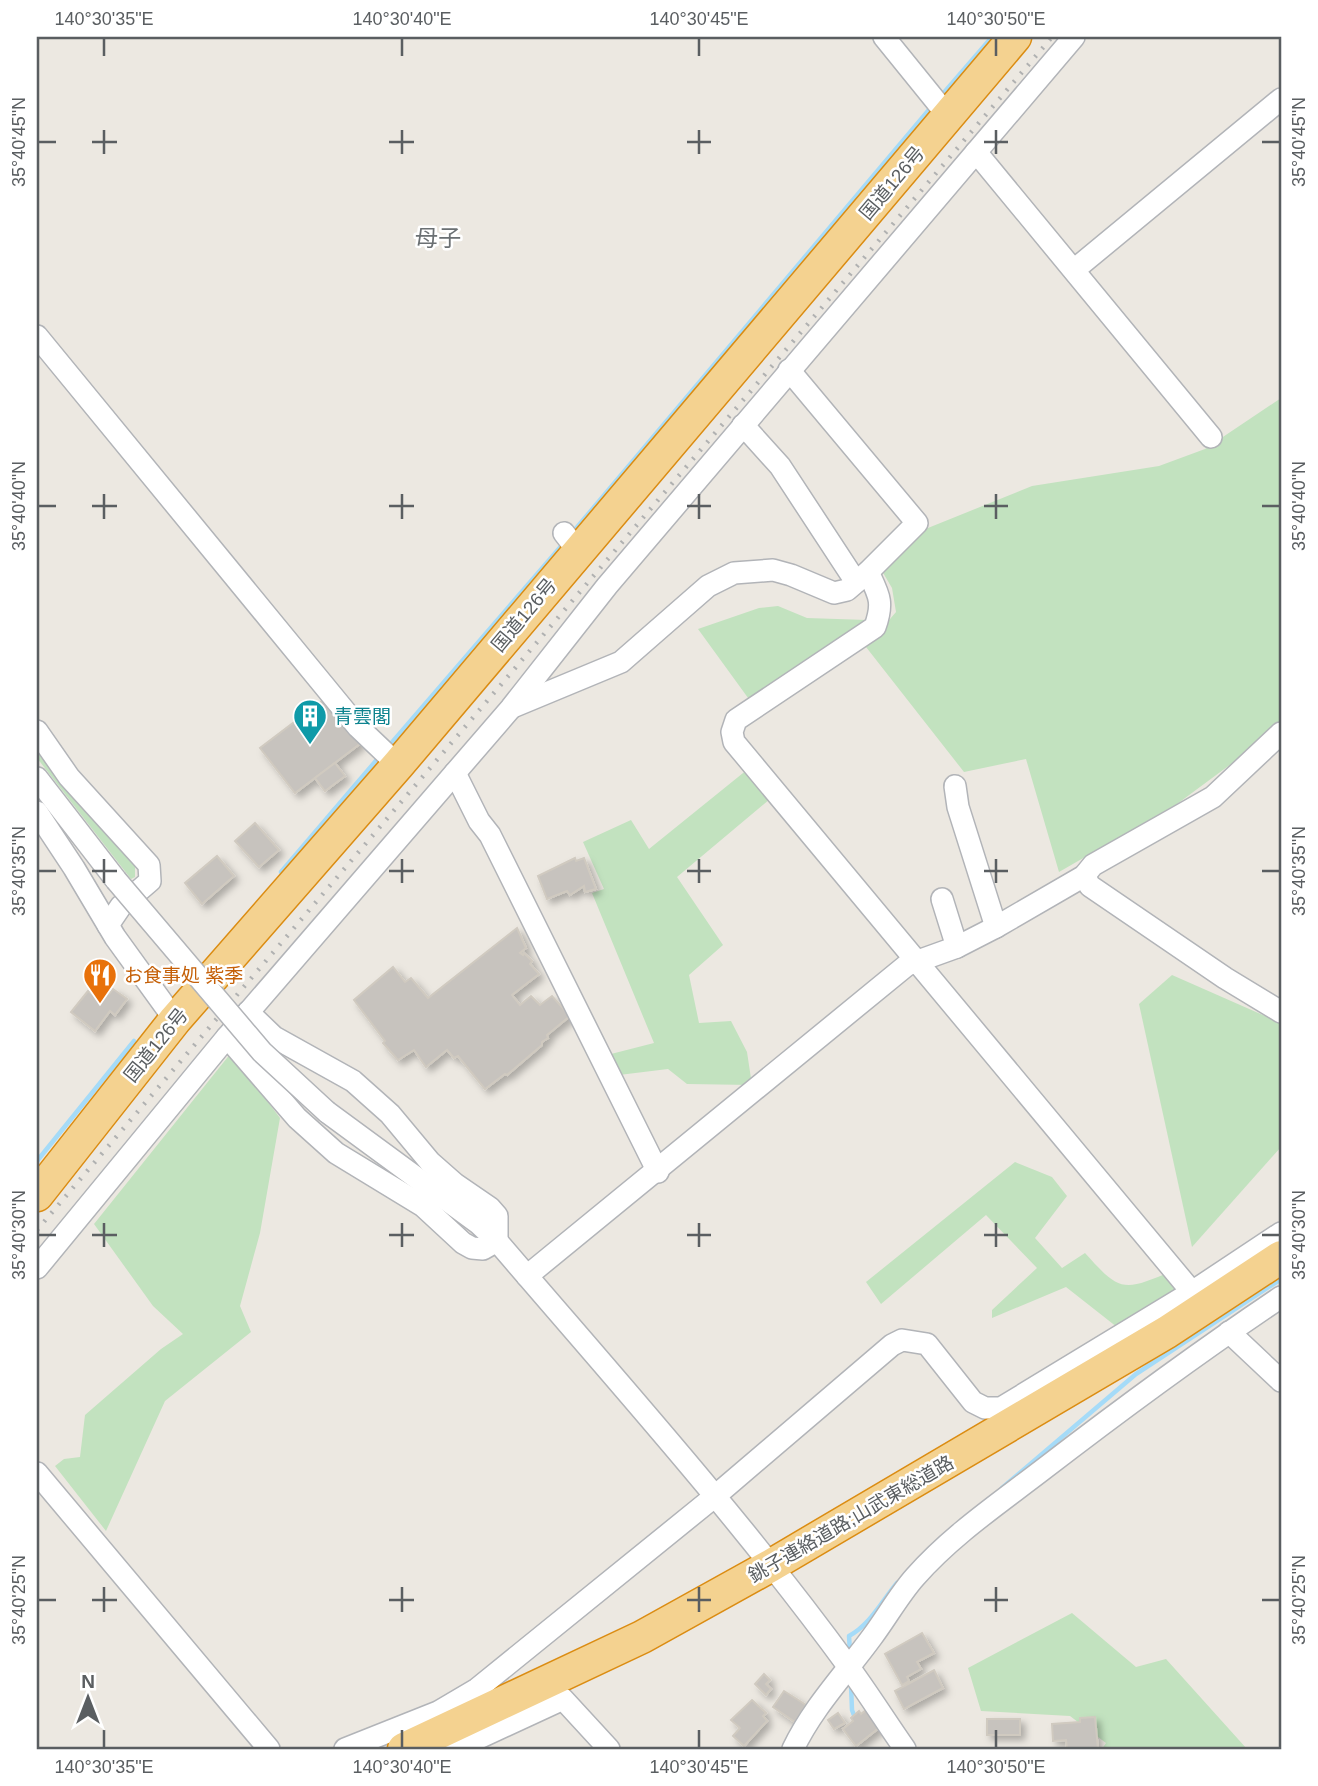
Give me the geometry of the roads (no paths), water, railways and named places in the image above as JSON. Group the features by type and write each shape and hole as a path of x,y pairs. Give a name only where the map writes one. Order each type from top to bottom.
{"highway":[{"name":"国道126号","path":"37,1195 388,756 571,542 765,334 940,106 1015,37"},
{"name":"銚子連絡道路;山武東総道路","path":"404,1749 642,1637 770,1566 1132,1354 1281,1257"}],"street":[{"path":"884,37 940,106"},
{"path":"37,1268 227,1037 511,708 607,586 1074,37"},
{"path":"1074,270 1281,99"},
{"path":"976,152 1211,437"},
{"path":"37,335 350,716 388,756"},
{"path":"511,708 621,662 708,586 734,573 773,570 834,593 847,590 917,523 789,370"},
{"path":"743,425 780,466 881,600 875,627 861,639 736,720 732,732 734,742 1192,1292"},
{"path":"37,732 76,785 149,865 150,881 121,906 108,925"},
{"path":"527,1276 915,961 957,947 996,927 1084,877 1093,865 1213,797 1281,733"},
{"path":"455,773 479,821 490,835 658,1172"},
{"path":"37,778 116,880 262,1052 327,1112 478,1223 497,1241 770,1566 848,1666 905,1749"},
{"path":"955,786 958,807 996,927"},
{"path":"37,812 108,925 175,1020"},
{"path":"1084,877 1090,886 1225,978 1281,1012"},
{"path":"942,899 957,947"},
{"path":"210,980 246,1015 274,1037 353,1081 390,1114 430,1162 497,1216 497,1241"},
{"path":"227,1037 297,1118 336,1153 423,1206 472,1248 483,1249 497,1241"},
{"path":"345,1749 438,1712 477,1689 714,1497 892,1345 902,1340 927,1343 973,1402 985,1408 1001,1408 1192,1292 1281,1233"},
{"path":"793,1749 836,1680 873,1636 894,1602 943,1549 1066,1451 1281,1297"},
{"path":"1229,1332 1281,1381"},
{"path":"37,1473 269,1749"},
{"path":"455,1749 563,1699 609,1749"}],"waterway":[{"path":"941,96 992,37"},
{"path":"573,532 933,105"},
{"path":"388,747 563,544"},
{"path":"281,872 380,756"},
{"path":"37,1161 134,1041"},
{"path":"1002,1488 1136,1374 1281,1279"},
{"path":"850,1652 849,1636 869,1619 897,1583"},
{"path":"851,1685 855,1718"}],"railway":[{"path":"37,1230 1052,37"}],"place":[{"name":"青雲閣","path":"310,746"},
{"name":"お食事処 紫季","path":"100,1005"}],"district":[{"name":"母子","path":"438,238"}]}
